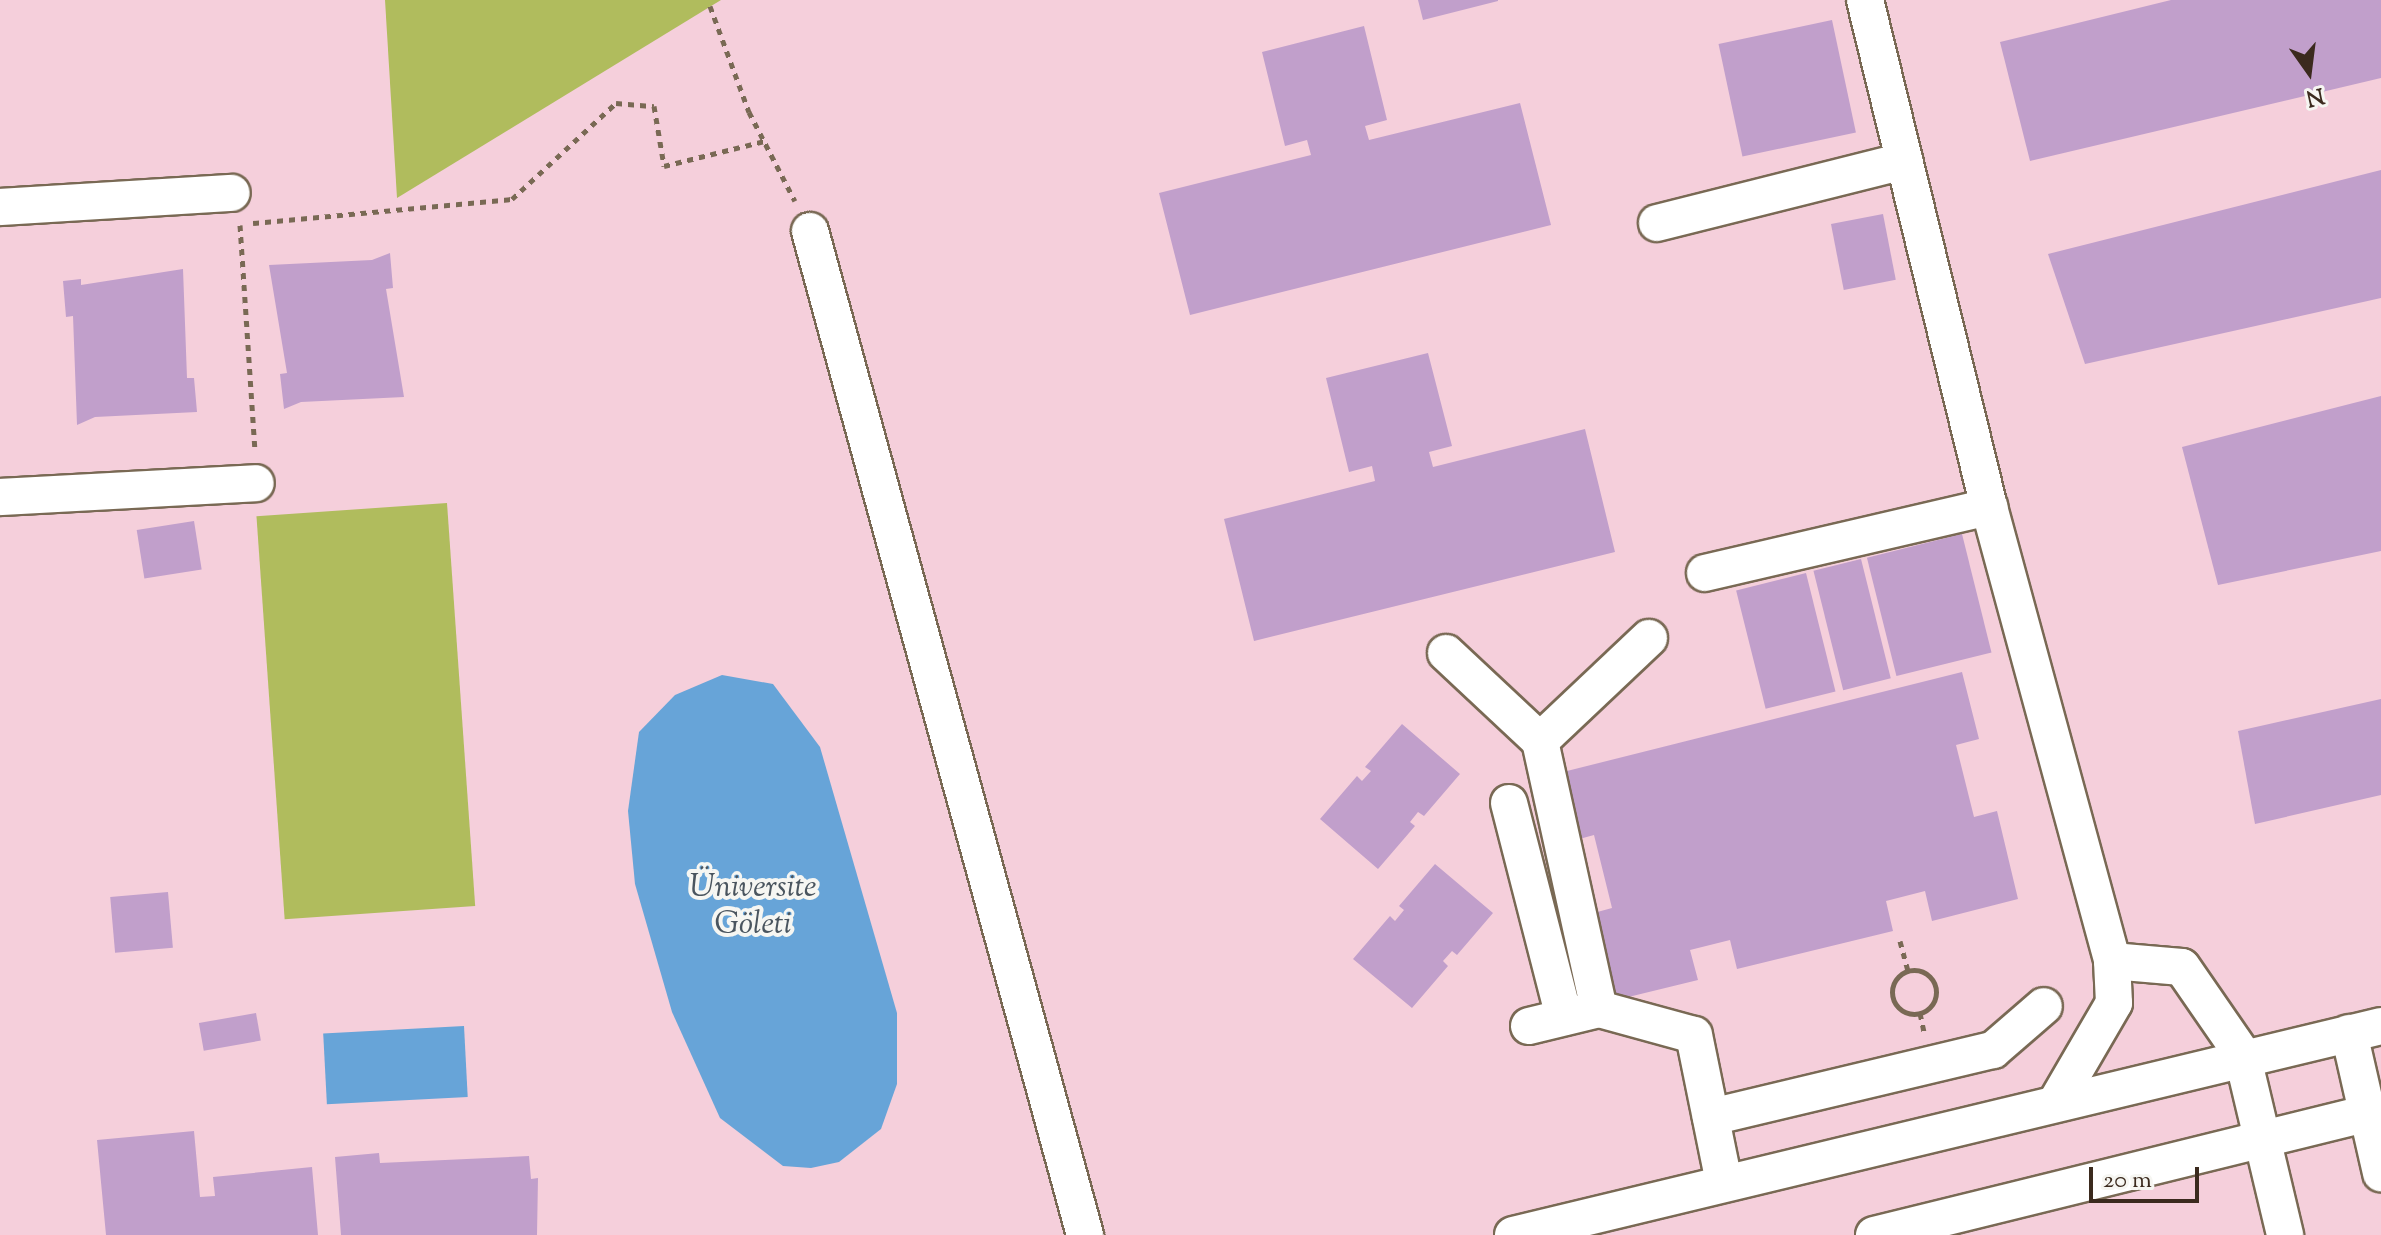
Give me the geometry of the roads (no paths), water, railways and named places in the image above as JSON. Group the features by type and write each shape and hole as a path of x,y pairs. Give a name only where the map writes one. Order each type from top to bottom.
{"street":[{"path":"1865,0 1989,507 2112,961 2114,1003 2057,1101"},
{"path":"1657,223 1904,161"},
{"path":"0,207 236,209"},
{"path":"810,231 1085,1235"},
{"path":"0,497 256,483"},
{"path":"1705,573 1989,507"},
{"path":"1540,741 1649,638"},
{"path":"1446,653 1540,741 1599,1009"},
{"path":"1509,803 1564,1017"},
{"path":"2112,961 2182,967 2242,1054 2285,1235"},
{"path":"1711,1117 1993,1050 2044,1006"},
{"path":"1529,1026 1599,1009 1694,1035 1724,1183"},
{"path":"1513,1235 2242,1054 2365,1030 2381,1173"},
{"path":"1874,1235 2374,1112"}],"water":[{"name":"Üniversite Göleti","path":"722,675 773,684 820,747 897,1013 897,1084 881,1129 839,1162 811,1168 783,1166 720,1118 672,1012 635,884 628,811 639,732 675,695"},
{"path":"464,1026 468,1097 327,1104 323,1033"}]}
